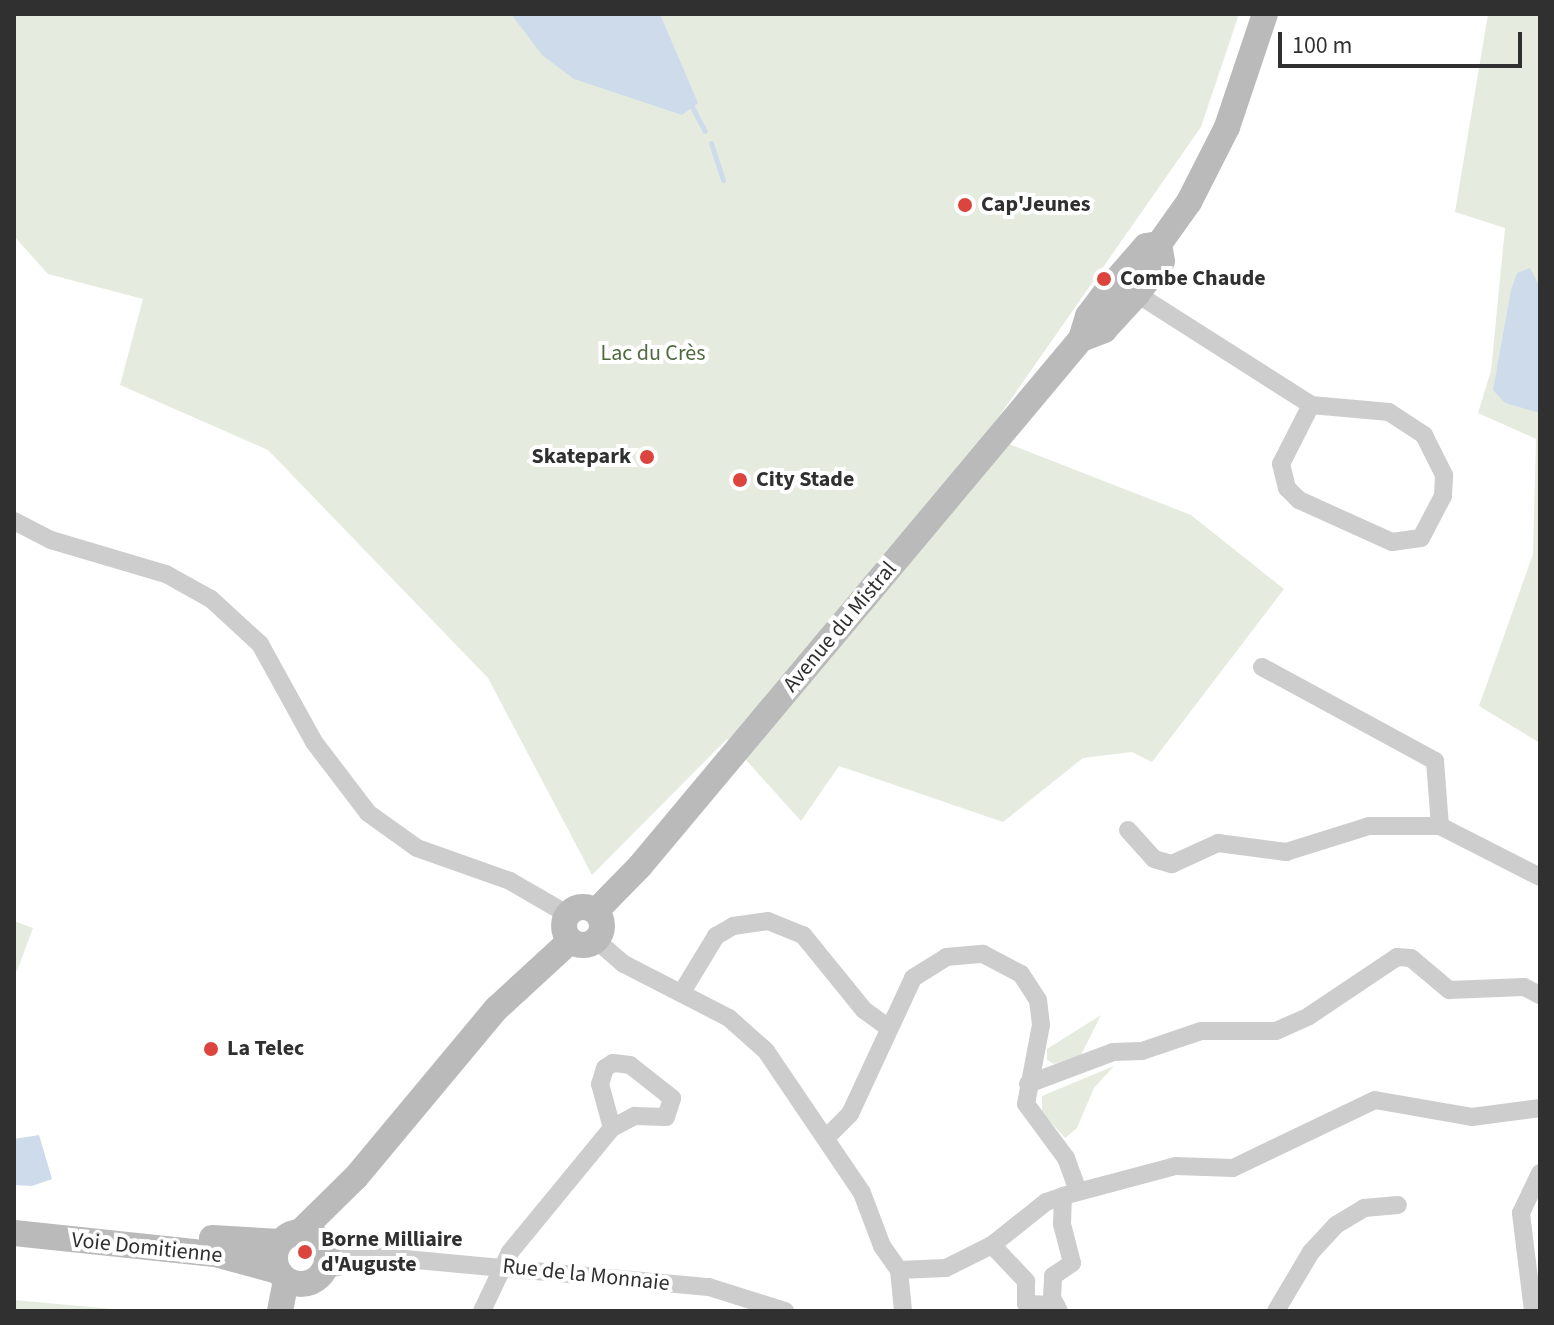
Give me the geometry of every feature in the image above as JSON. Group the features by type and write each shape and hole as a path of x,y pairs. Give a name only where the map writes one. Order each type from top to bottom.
{"street":[{"name":"Avenue du Mistral","path":"1081,339 1104,330 1162,261 1159,244 1189,202 1227,127 1265,14"},
{"name":"Avenue du Mistral","path":"596,911 640,866 1081,339 1088,316 1111,286 1146,246 1159,244"},
{"path":"1137,294 1311,405 1389,412 1424,435 1444,475 1443,496 1421,538 1392,542 1299,500 1287,488 1281,464 1311,405"},
{"path":"14,521 51,540 166,574 211,599 260,644 314,742 368,813 417,848 510,881 567,914"},
{"path":"1262,667 1435,761 1440,826"},
{"path":"1128,830 1154,859 1166,864 1218,843 1286,852 1369,826 1440,826 1540,877"},
{"path":"579,906 596,911 602,922 596,940 580,945 570,941 563,925 567,914 579,906"},
{"path":"682,992 716,936 733,926 768,921 803,935 864,1010 889,1028"},
{"path":"596,940 624,964 729,1018 757,1042 862,1193 882,1246 899,1270 903,1311"},
{"path":"280,1311 302,1259 356,1177 496,1009 570,941"},
{"path":"826,1138 850,1114 905,989 922,968 946,957 972,953 996,958 1031,986 1042,1013 1028,1084 1031,1116 1066,1158 1071,1194 1062,1224 1072,1263 1053,1276 1058,1308 1026,1304 1026,1281 992,1245"},
{"path":"1028,1084 1113,1052 1142,1051 1201,1031 1276,1031 1309,1016 1397,957 1411,958 1449,990 1516,986 1540,995"},
{"path":"899,1270 946,1268 992,1245 1046,1202 1071,1194 1176,1166 1233,1168 1375,1100 1472,1117 1540,1108"},
{"path":"482,1311 501,1266 612,1128"},
{"path":"1533,1311 1521,1213 1540,1173"},
{"path":"1276,1311 1311,1252 1336,1225 1364,1208 1398,1205"},
{"name":"Voie Domitienne","path":"14,1217 302,1259"},
{"name":"Voie Domitienne","path":"14,1233 215,1254 302,1259"},
{"name":"Rue de la Monnaie","path":"302,1259 384,1257 709,1287 785,1311"},
{"path":"294,1311 302,1259"}],"green space":[{"name":"Lac du Crès","path":"14,14 1239,14 1201,127 986,435 1191,515 1284,589 1152,762 1132,752 1083,758 1003,822 839,766 801,821 727,739 592,875 488,678 268,450 120,385 143,299 48,274 14,236"},
{"path":"1488,14 1540,14 1540,743 1479,706 1533,554 1536,439 1478,413 1491,371 1505,228 1455,212"},
{"path":"14,921 33,928 17,971 14,970"},
{"path":"1101,1015 1081,1055 1054,1064 1047,1060 1047,1049"},
{"path":"1114,1066 1094,1088 1077,1128 1065,1138 1042,1112 1042,1096"},
{"path":"14,1300 135,1311 14,1311"}],"water":[{"path":"511,14 660,14 698,103 682,115 574,79 542,55"},
{"path":"1530,268 1540,287 1540,413 1505,403 1493,390 1511,290 1517,273"},
{"path":"39,1135 52,1179 32,1186 14,1185 14,1139"}],"waterway":[{"path":"692,107 705,131"},
{"path":"711,143 723,180"}],"place":[{"name":"Cap'Jeunes","path":"965,205"},
{"name":"Combe Chaude","path":"1104,279"},
{"name":"Skatepark","path":"647,457"},
{"name":"City Stade","path":"740,480"},
{"name":"La Telec","path":"211,1049"},
{"name":"Borne Milliaire d'Auguste","path":"305,1252"}]}
